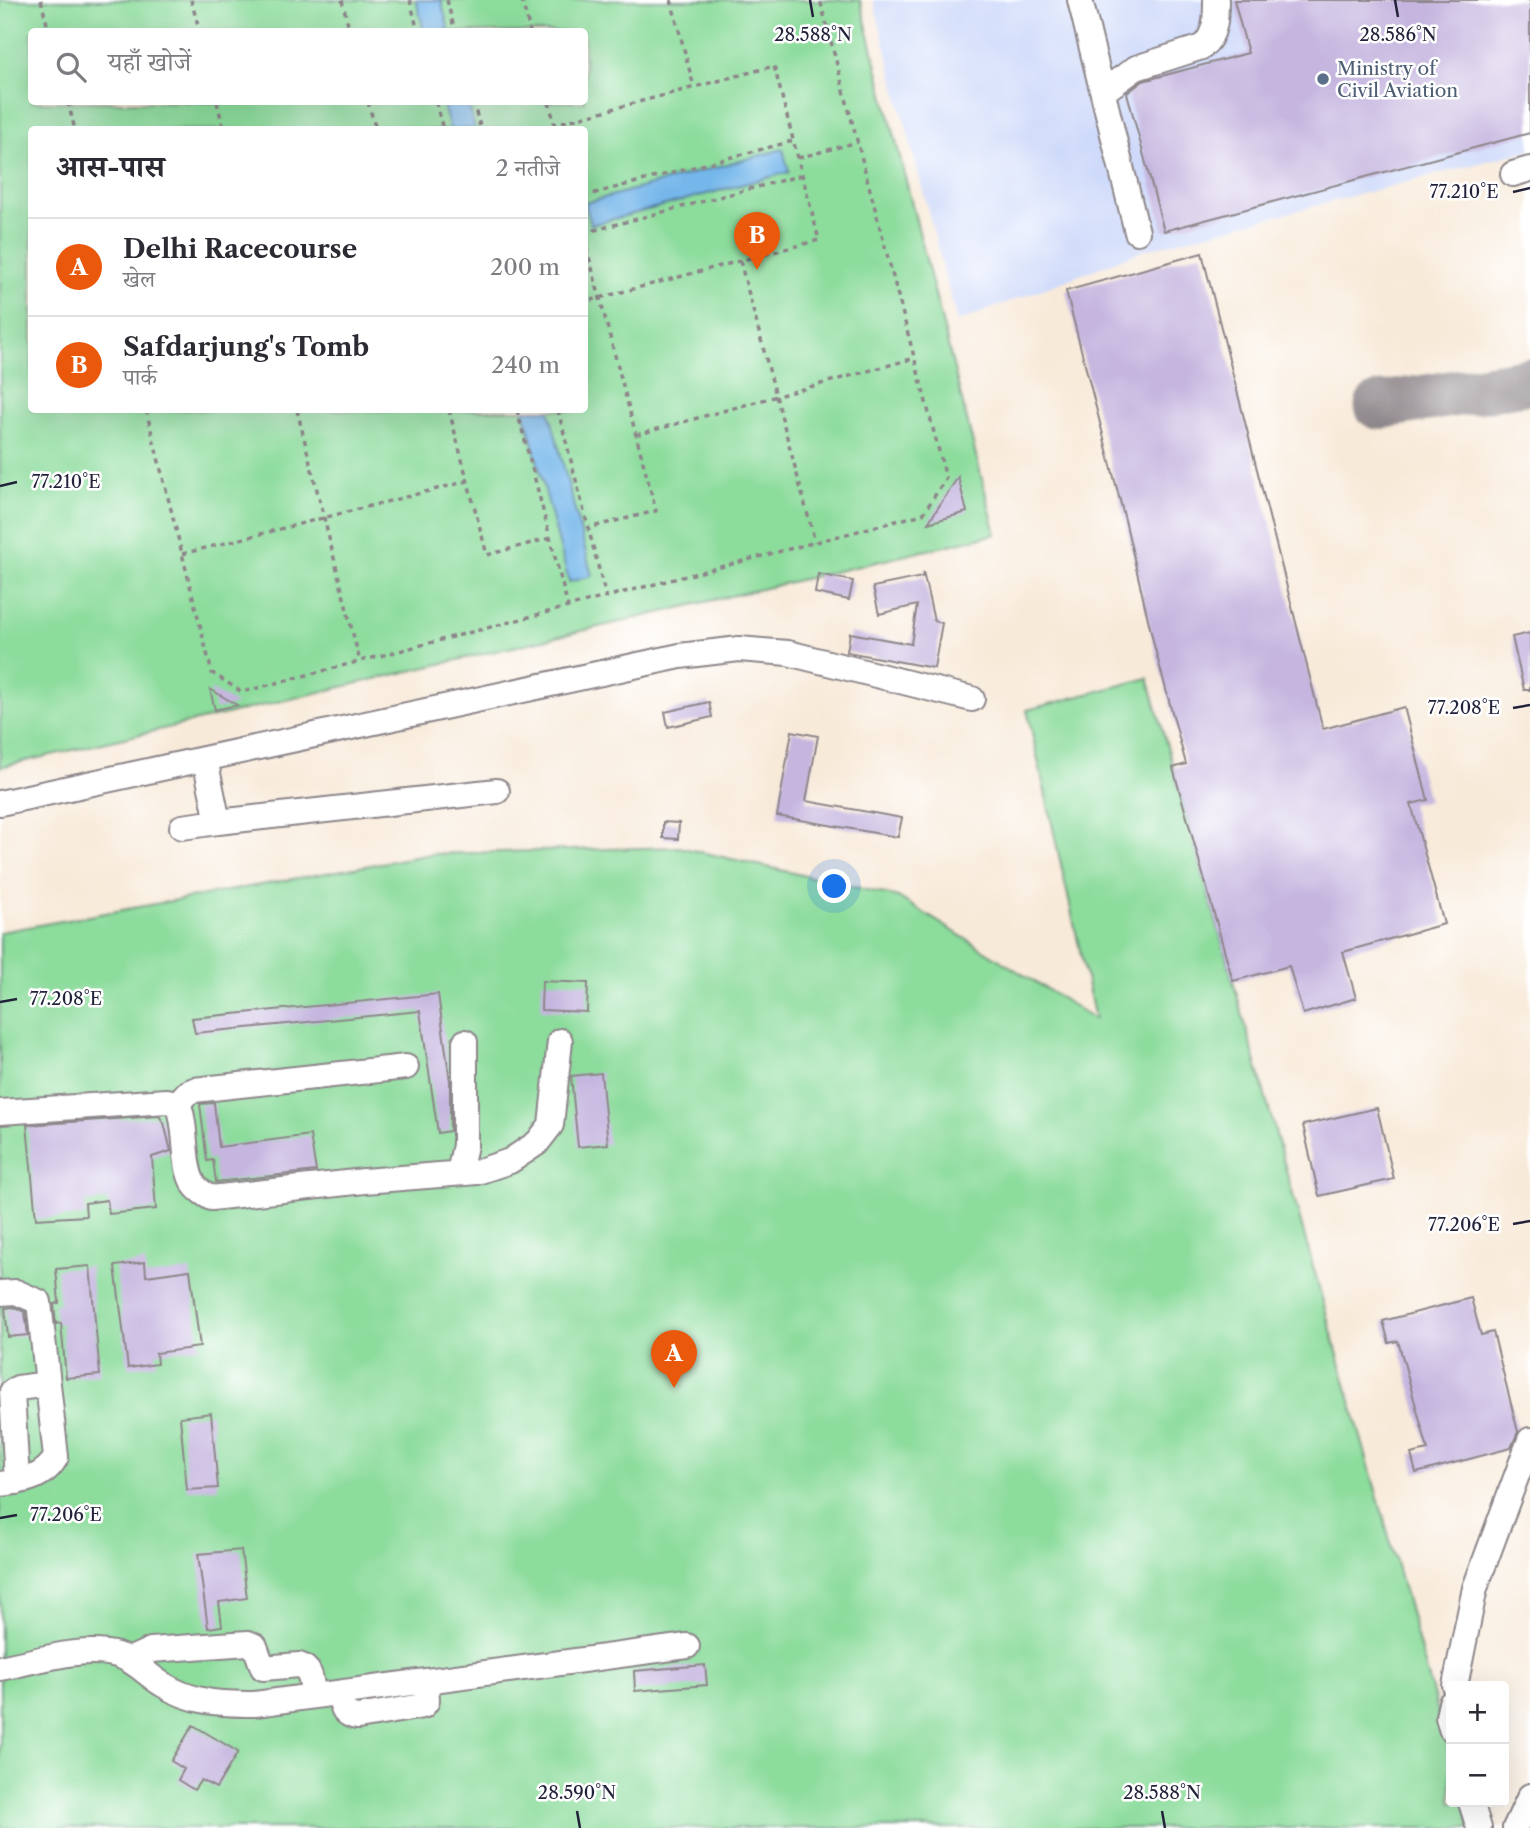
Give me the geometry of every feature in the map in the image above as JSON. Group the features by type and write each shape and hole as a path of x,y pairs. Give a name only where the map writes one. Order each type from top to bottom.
{"street":[{"path":"1080,0 1137,232"},
{"path":"1104,91 1136,68 1202,47 1213,34 1216,0"},
{"path":"0,803 680,656 739,649 788,653 972,699"},
{"path":"205,759 218,822"},
{"path":"182,827 497,791"},
{"path":"178,1103 184,1117 193,1184 211,1198 477,1172 510,1161 537,1143 551,1125 560,1041"},
{"path":"459,1173 465,1145 465,1042"},
{"path":"178,1103 194,1090 406,1067"},
{"path":"0,1112 167,1101 178,1103"},
{"path":"0,1293 16,1292 39,1302 48,1384 56,1457 51,1467 42,1473 9,1483 12,1392 18,1388 48,1384"},
{"path":"1456,1681 1475,1588 1530,1440"},
{"path":"129,1660 151,1650 248,1643 255,1646 263,1668 266,1703"},
{"path":"0,1668 92,1652 117,1655 185,1697 218,1704 266,1703 687,1646"},
{"path":"263,1668 299,1665 304,1667 310,1673 313,1696"},
{"path":"1515,1828 1530,1796"},
{"path":"1473,1807 1479,1828"}],"path":[{"path":"41,0 48,28"},
{"path":"191,0 199,28"},
{"path":"342,0 349,28"},
{"path":"410,0 417,28"},
{"path":"447,0 455,28"},
{"path":"522,0 529,28"},
{"path":"671,0 694,87"},
{"path":"147,413 212,673 242,692 923,514 946,478 820,0"},
{"path":"548,126 774,66 819,240 588,301"},
{"path":"69,105 74,126"},
{"path":"219,105 224,126"},
{"path":"370,105 375,126"},
{"path":"437,105 442,126"},
{"path":"474,105 480,126"},
{"path":"550,105 555,124"},
{"path":"588,196 793,141"},
{"path":"798,158 858,142"},
{"path":"588,232 802,175"},
{"path":"588,253 656,510 588,528"},
{"path":"740,261 815,542"},
{"path":"636,435 915,358"},
{"path":"299,413 360,662"},
{"path":"450,413 487,555 550,538"},
{"path":"518,413 568,607"},
{"path":"559,413 606,597"},
{"path":"182,554 468,481"}],"shaded area":[{"path":"873,0 1530,0 1530,150 1145,250 957,322"}],"green space":[{"path":"0,0 860,0 996,534 0,767"},
{"path":"1148,678 1446,1740 1446,1807 1465,1807 1471,1828 0,1828 0,932 431,854 679,847 898,897 1095,1019 1027,710"}],"water":[{"path":"416,0 441,0 448,28 423,28"},
{"path":"443,105 469,105 474,126 449,126"},
{"path":"783,149 789,172 591,225 588,202"},
{"path":"525,413 550,413 592,576 569,582"}],"building":[{"path":"1234,0 1530,0 1530,133 1164,231 1127,93 1143,81 1248,53"},
{"path":"1202,253 1323,729 1404,707 1428,800 1411,804 1444,924 1343,952 1356,998 1303,1014 1289,966 1233,981 1173,768 1186,764 1066,291"},
{"path":"958,477 967,512 928,523"},
{"path":"923,572 934,621 942,623 934,668 847,652 850,633 911,644 917,605 879,614 873,587 922,577"},
{"path":"818,574 853,581 849,600 815,593"},
{"path":"1530,633 1530,690 1524,690 1512,637"},
{"path":"210,689 237,705 215,710"},
{"path":"709,702 712,717 668,727 665,712"},
{"path":"792,731 818,736 806,801 902,818 898,837 777,816"},
{"path":"663,822 679,823 678,839 663,838"},
{"path":"542,981 588,983 587,1012 541,1010"},
{"path":"438,994 450,1081 450,1131 438,1133 420,1011 195,1033 192,1018"},
{"path":"601,1073 608,1144 578,1147 571,1076"},
{"path":"214,1103 219,1147 310,1135 316,1171 216,1182 213,1160 207,1161 200,1104"},
{"path":"1377,1108 1394,1179 1319,1196 1303,1125"},
{"path":"159,1116 164,1123 171,1151 152,1157 156,1209 109,1214 107,1200 85,1203 86,1216 36,1219 27,1125"},
{"path":"145,1262 146,1276 190,1270 200,1347 156,1353 157,1364 128,1368 115,1266"},
{"path":"90,1266 100,1375 66,1378 61,1323 56,1324 54,1304 59,1303 56,1269"},
{"path":"1471,1298 1481,1335 1493,1332 1518,1432 1511,1448 1416,1473 1411,1454 1428,1450 1398,1341 1389,1343 1383,1321"},
{"path":"13,1307 25,1312 28,1335 8,1337 5,1308"},
{"path":"211,1413 218,1488 187,1490 180,1417"},
{"path":"241,1550 247,1598 219,1602 222,1626 208,1628 198,1554"},
{"path":"705,1665 707,1685 635,1691 634,1671"},
{"path":"193,1725 238,1752 216,1788 201,1780 194,1790 178,1780 184,1769 171,1761"}],"taxiway":[{"path":"1378,406 1530,381"}],"place":[{"name":"Ministry of Civil Aviation","path":"1323,79"},
{"name":"Safdarjung's Tomb","path":"757,270"},
{"name":"Delhi Racecourse","path":"674,1388"}]}
